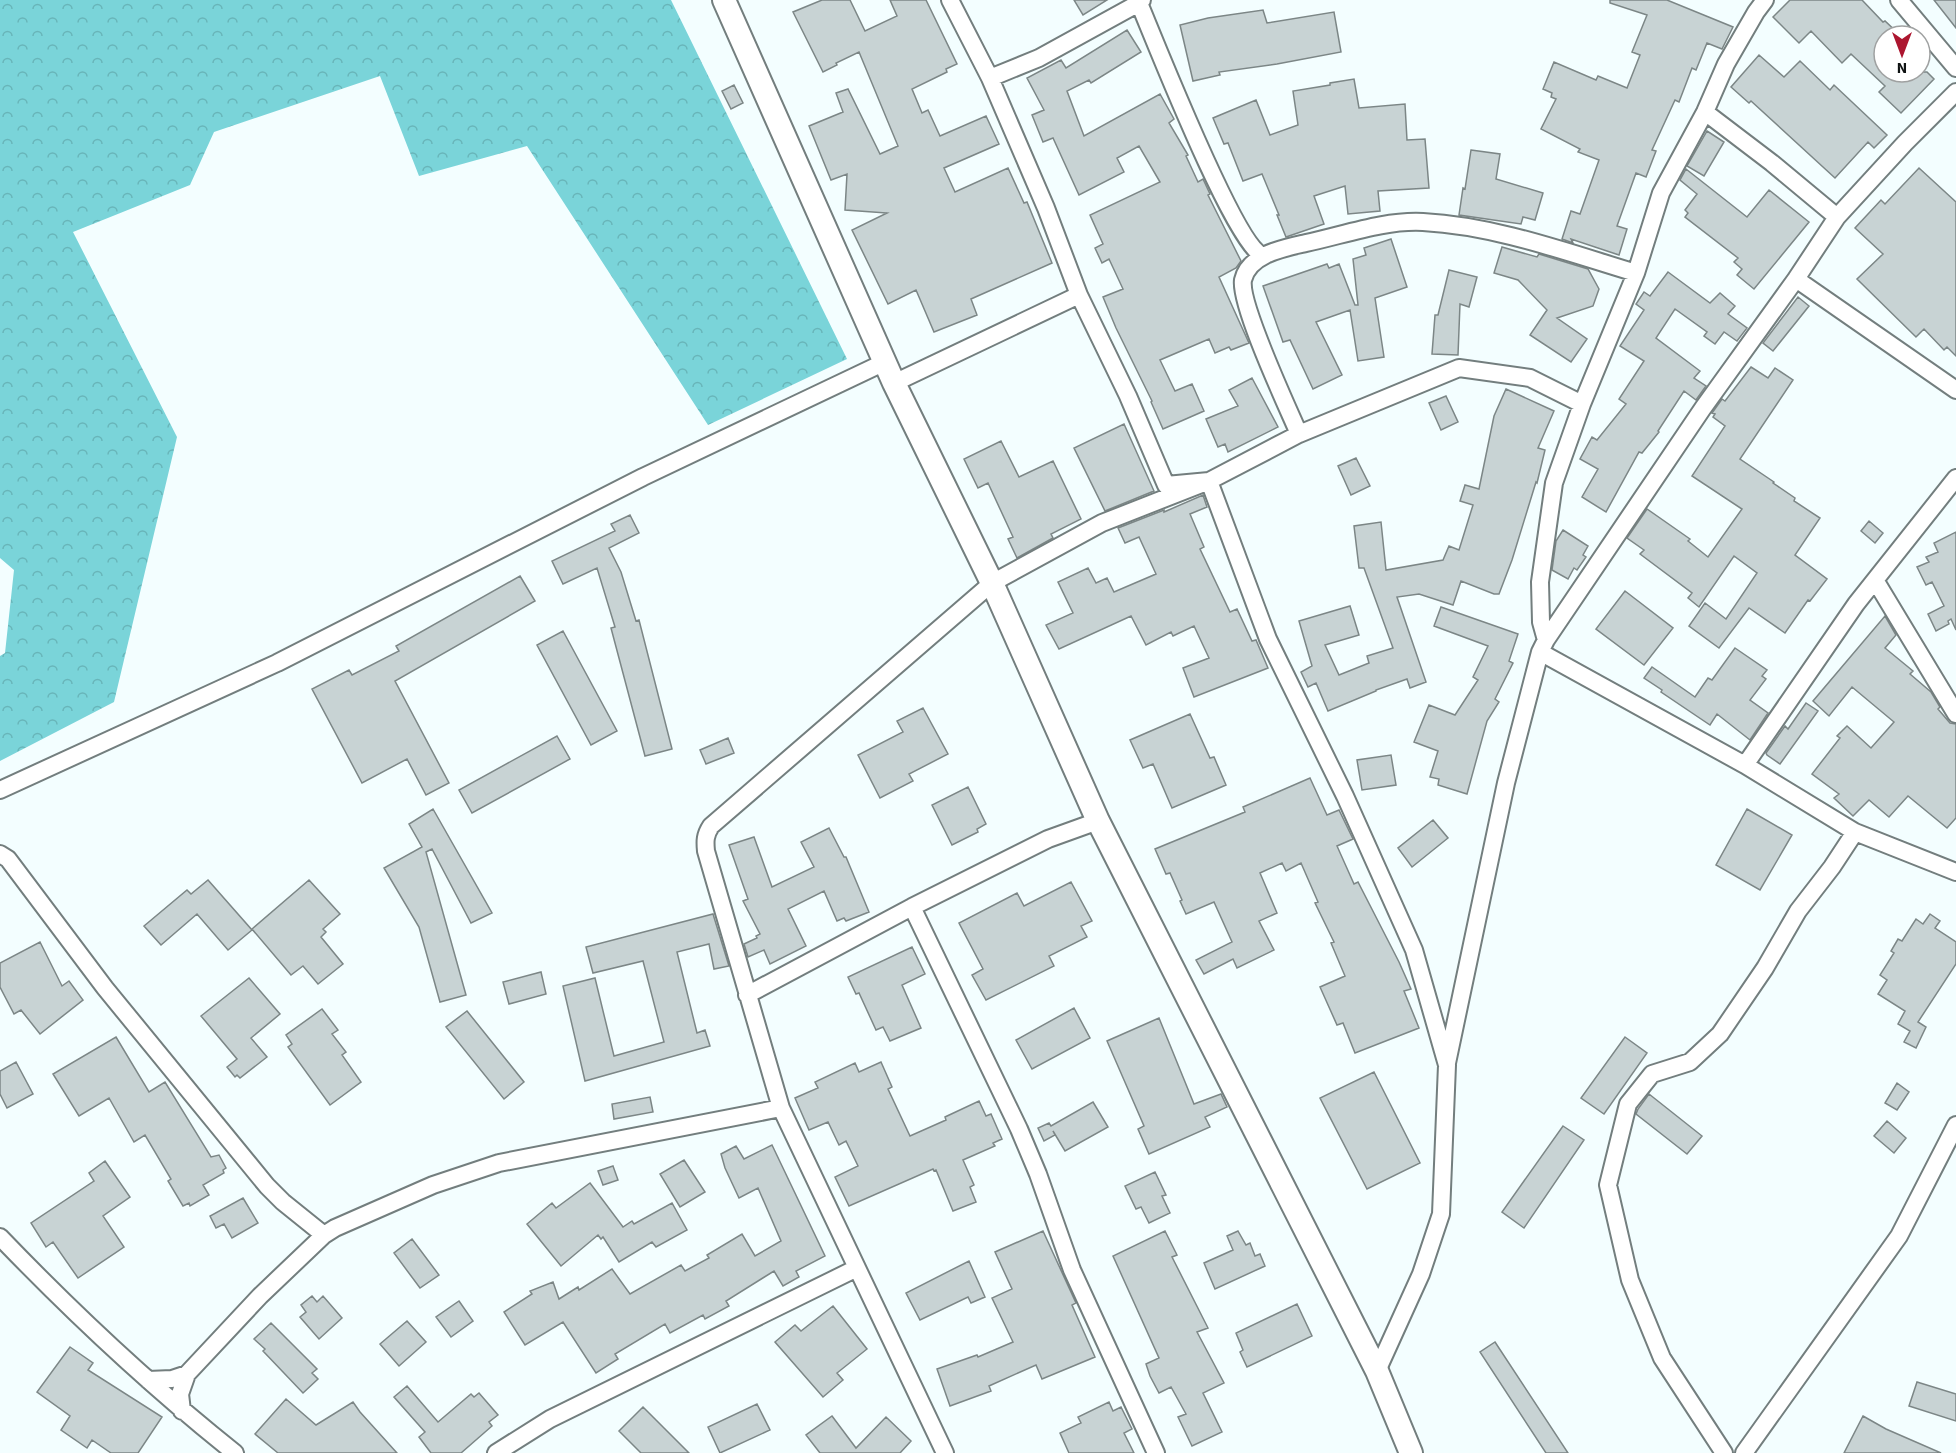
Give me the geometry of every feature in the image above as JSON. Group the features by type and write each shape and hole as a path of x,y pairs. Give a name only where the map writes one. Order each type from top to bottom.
{"main road":[{"path":"724,0 894,383 992,583 1098,821 1377,1371 1405,1451"}],"street":[{"path":"950,0 990,78 1046,208 1079,295 1128,396 1166,484 1209,481"},
{"path":"1543,646 1540,582 1554,483 1582,404 1636,273 1660,192 1705,112 1726,64 1765,0"},
{"path":"1899,0 1956,68"},
{"path":"990,78 1039,58 1141,2 1196,141 1244,235 1254,250 1263,256"},
{"path":"1377,1371 1421,1274 1441,1214 1447,1065 1506,783 1543,646 1703,408 1796,279 1837,217 1956,92"},
{"path":"1705,112 1837,217"},
{"path":"1299,434 1242,290 1246,270 1263,256 1290,247 1393,224 1422,222 1521,238 1636,273"},
{"path":"1796,279 1956,390"},
{"path":"894,383 1079,295"},
{"path":"0,790 277,663 643,477 885,362"},
{"path":"945,1453 781,1108 706,851 705,838 711,825 992,583 1102,523 1209,481 1299,434 1459,368 1530,378 1582,404"},
{"path":"1745,765 1856,604 1956,478"},
{"path":"1209,481 1268,639 1345,796 1414,950 1447,1065"},
{"path":"1875,580 1956,714"},
{"path":"1543,646 1855,832 1956,872"},
{"path":"747,995 1048,839 1098,821"},
{"path":"1724,1453 1662,1358 1630,1280 1608,1185 1628,1104 1652,1074 1690,1062 1720,1034 1765,968 1798,911 1832,867 1855,832"},
{"path":"0,854 8,858 105,988 267,1186 324,1235"},
{"path":"912,908 1023,1138 1072,1270 1156,1453"},
{"path":"182,1411 180,1394 187,1374 260,1296 324,1235 433,1185 499,1163 781,1108"},
{"path":"1744,1453 1899,1236 1956,1125"},
{"path":"0,1237 48,1288 148,1380 182,1411 235,1453"},
{"path":"496,1453 550,1419 857,1268"},
{"path":"148,1380 172,1379 187,1374"}],"green space":[{"path":"0,0 671,0 847,359 708,425 527,146 419,176 380,76 214,132 190,185 73,232 177,437 114,702 0,761 0,656 5,653 14,570 0,558"}],"building":[{"path":"822,0 850,0 865,31 897,16 890,0 926,0 957,64 946,69 947,72 912,89 922,113 928,110 940,136 986,116 999,144 944,168 955,192 1008,168 1024,203 1027,202 1052,263 971,299 977,315 934,332 916,290 888,304 852,230 887,213 845,210 847,174 831,180 809,126 843,112 836,93 848,89 880,154 898,146 859,52 823,72 793,12"},
{"path":"1074,0 1107,0 1083,15"},
{"path":"1610,0 1667,0 1733,27 1722,49 1707,43 1696,70 1692,68 1679,102 1675,100 1652,150 1656,151 1646,177 1636,173 1617,226 1627,229 1619,255 1571,239 1573,243 1562,239 1571,211 1580,214 1599,160 1578,152 1580,149 1541,129 1556,99 1551,97 1552,93 1543,89 1554,62 1596,80 1598,76 1627,88 1640,55 1632,52 1647,15 1610,3"},
{"path":"1790,0 1862,0 1883,22 1888,24 1872,24 1872,74 1851,54 1842,63 1811,31 1799,43 1773,17"},
{"path":"1934,0 1956,0 1956,28"},
{"path":"1263,10 1267,23 1334,12 1341,52 1219,72 1220,75 1193,81 1180,25 1208,18"},
{"path":"1127,30 1141,52 1091,83 1089,80 1067,91 1084,136 1160,94 1174,119 1169,123 1188,155 1186,156 1198,182 1203,179 1210,194 1208,195 1241,261 1236,268 1219,277 1249,343 1231,350 1229,347 1215,353 1209,339 1160,360 1175,391 1192,384 1204,411 1163,429 1103,297 1123,289 1109,259 1102,263 1095,248 1103,244 1090,215 1160,182 1139,146 1117,158 1124,172 1079,195 1053,138 1043,142 1032,115 1044,110 1027,78 1061,60 1066,68"},
{"path":"1759,55 1784,77 1800,61 1830,90 1834,85 1887,135 1874,148 1868,142 1835,178 1751,101 1749,103 1731,87"},
{"path":"1354,79 1359,108 1405,104 1407,140 1425,139 1429,188 1378,191 1380,211 1348,214 1345,186 1314,196 1324,224 1286,237 1262,174 1243,181 1228,143 1224,144 1213,118 1256,100 1270,135 1298,125 1293,91"},
{"path":"1883,84 1929,84 1901,113 1879,92 1885,86"},
{"path":"734,85 743,103 731,109 722,91"},
{"path":"1707,131 1724,142 1704,176 1687,166"},
{"path":"1471,150 1500,154 1496,179 1543,193 1535,220 1523,217 1521,224 1459,215"},
{"path":"1919,168 1956,202 1956,356 1947,347 1944,350 1924,329 1916,337 1857,279 1883,254 1855,228 1881,200 1885,204"},
{"path":"1686,169 1747,217 1769,190 1809,222 1754,289 1737,275 1742,269 1734,262 1738,258 1685,217 1688,213 1685,210 1697,194 1680,180"},
{"path":"1391,239 1407,287 1375,298 1384,357 1358,361 1350,310 1316,322 1342,375 1313,389 1290,340 1283,342 1263,286 1327,264 1329,268 1339,264 1355,305 1358,305 1353,259 1366,255 1364,248"},
{"path":"1502,247 1537,257 1539,254 1588,269 1599,289 1593,306 1557,318 1587,339 1571,362 1530,335 1547,310 1518,280 1494,273"},
{"path":"1449,270 1477,277 1469,307 1460,304 1458,355 1432,354 1435,315 1438,315"},
{"path":"1668,272 1710,303 1720,293 1735,306 1728,314 1747,328 1737,341 1724,332 1715,344 1704,336 1707,332 1675,309 1656,338 1700,371 1694,378 1706,386 1696,400 1684,391 1659,432 1642,453 1639,452 1606,512 1582,497 1598,469 1580,459 1592,437 1597,440 1626,404 1619,399 1644,361 1620,346 1644,310 1636,304 1644,292 1650,296"},
{"path":"1798,297 1809,306 1773,351 1763,343"},
{"path":"1751,367 1768,378 1775,368 1793,380 1740,459 1820,518 1795,555 1827,579 1810,601 1808,600 1785,633 1749,608 1719,648 1689,626 1705,603 1726,619 1757,573 1734,556 1699,607 1688,598 1692,593 1640,554 1644,550 1627,538 1647,509 1690,539 1688,541 1708,557 1742,509 1692,476 1725,426 1713,417 1715,414 1712,413 1722,399 1725,401"},
{"path":"1252,378 1278,427 1228,452 1225,444 1218,447 1206,419 1238,406 1229,390"},
{"path":"1506,389 1554,411 1538,448 1545,450 1537,483 1499,594 1461,581 1453,605 1419,594 1397,597 1426,682 1410,688 1407,679 1328,711 1316,683 1308,687 1301,672 1312,666 1299,621 1350,606 1359,635 1325,645 1339,675 1369,663 1367,656 1393,648 1364,568 1359,568 1354,526 1381,522 1386,570 1443,560 1449,546 1459,550 1473,505 1460,501 1465,485 1479,489 1494,416"},
{"path":"1446,396 1458,422 1441,430 1429,403"},
{"path":"1124,424 1154,491 1105,511 1074,448"},
{"path":"1001,441 1019,477 1053,461 1081,519 1051,534 1053,538 1017,558 1008,539 1013,537 988,483 978,488 964,459"},
{"path":"1356,458 1370,486 1351,495 1338,466"},
{"path":"1203,495 1207,507 1190,514 1204,547 1200,549 1230,612 1237,609 1252,641 1256,640 1268,668 1194,697 1183,668 1209,658 1194,626 1173,636 1171,632 1146,645 1131,616 1059,649 1046,625 1073,613 1058,582 1088,568 1096,583 1107,578 1114,592 1156,574 1139,537 1125,543 1118,528"},
{"path":"630,515 639,533 609,548 621,572 636,621 639,620 672,749 645,756 611,628 615,627 597,568 563,584 552,561 615,531 611,524"},
{"path":"1869,521 1883,533 1875,543 1861,531"},
{"path":"1563,530 1588,546 1583,555 1586,557 1577,570 1574,568 1568,579 1552,570 1556,541"},
{"path":"1956,532 1956,630 1951,619 1948,621 1949,624 1936,631 1928,614 1944,606 1932,582 1926,585 1917,567 1929,562 1926,557 1938,552 1934,543"},
{"path":"520,576 535,601 395,681 449,783 426,795 407,759 362,783 312,689 349,670 352,675 399,651 396,646"},
{"path":"1625,591 1673,628 1644,665 1596,629"},
{"path":"1441,607 1518,634 1509,661 1513,663 1495,699 1499,702 1487,721 1467,794 1438,785 1439,779 1430,777 1438,751 1414,742 1429,705 1455,715 1478,680 1473,677 1488,646 1434,626"},
{"path":"1885,616 1896,635 1885,648 1913,671 1910,674 1931,692 1940,707 1938,709 1950,723 1956,724 1956,818 1947,828 1908,796 1889,817 1869,800 1853,816 1834,798 1839,794 1812,774 1840,738 1837,736 1847,726 1871,748 1894,722 1852,687 1829,716 1813,701"},
{"path":"563,631 617,731 591,745 537,645"},
{"path":"1735,648 1767,670 1762,676 1766,679 1750,700 1768,713 1750,740 1717,714 1710,725 1644,678 1652,667 1695,697 1708,678 1712,680"},
{"path":"1806,703 1818,711 1780,764 1766,753 1785,726 1788,729"},
{"path":"923,708 948,754 909,774 913,781 880,798 858,755 903,732 897,721"},
{"path":"1190,714 1210,758 1214,757 1226,785 1172,808 1153,764 1143,768 1130,740"},
{"path":"557,736 570,759 472,813 459,790"},
{"path":"728,738 734,753 706,764 700,750"},
{"path":"1391,755 1396,785 1362,790 1357,760"},
{"path":"1310,778 1327,815 1339,810 1353,839 1337,846 1354,884 1358,882 1399,962 1411,989 1404,991 1419,1028 1355,1053 1343,1023 1337,1025 1320,987 1345,976 1331,943 1334,942 1315,903 1318,902 1301,863 1286,871 1282,863 1260,873 1277,913 1259,921 1274,950 1237,968 1233,959 1204,974 1196,960 1232,942 1214,902 1186,914 1170,873 1166,874 1155,849 1245,812 1243,807"},
{"path":"968,787 986,824 977,829 978,832 952,845 932,805"},
{"path":"433,809 492,913 471,923 432,849 426,852 466,995 440,1002 419,927 384,868 422,847 409,824"},
{"path":"1747,809 1792,835 1760,890 1716,865"},
{"path":"1433,820 1448,838 1412,867 1398,848"},
{"path":"829,828 846,857 869,912 846,921 844,918 837,921 824,891 788,909 806,946 770,964 764,950 748,957 744,944 757,938 756,936 760,934 743,901 748,899 729,845 754,837 772,887 814,867 801,842"},
{"path":"208,880 252,930 228,950 197,914 161,945 144,926 187,890 191,894"},
{"path":"309,880 340,914 323,929 326,932 321,937 343,964 318,984 303,966 291,975 252,929"},
{"path":"1071,882 1092,921 1081,926 1087,937 1049,956 1054,966 986,1000 972,975 983,969 959,923 1017,893 1024,906"},
{"path":"713,914 729,966 714,969 709,944 677,952 697,1033 705,1030 710,1046 585,1081 563,986 595,978 614,1056 664,1042 643,961 593,973 586,947"},
{"path":"1930,914 1940,921 1935,928 1956,942 1956,964 1918,1022 1926,1027 1916,1048 1904,1042 1910,1031 1898,1024 1905,1011 1878,994 1887,980 1880,975 1894,953 1891,951 1898,939 1902,941 1916,919 1923,924"},
{"path":"40,942 62,986 69,981 83,1000 40,1034 21,1010 14,1014 0,987 0,963"},
{"path":"912,947 925,974 902,985 921,1028 890,1041 883,1027 876,1030 859,993 856,994 848,977"},
{"path":"541,972 546,994 509,1004 503,982"},
{"path":"249,978 280,1014 251,1038 267,1057 240,1078 237,1075 235,1077 227,1067 237,1059 201,1016"},
{"path":"1074,1008 1090,1038 1032,1069 1016,1040"},
{"path":"322,1009 338,1030 332,1034 346,1052 342,1055 361,1082 330,1105 288,1047 292,1044 286,1035"},
{"path":"467,1011 524,1082 504,1099 446,1027"},
{"path":"1159,1018 1194,1104 1221,1094 1227,1107 1205,1117 1210,1127 1149,1154 1138,1129 1144,1126 1107,1041"},
{"path":"116,1037 149,1092 165,1082 211,1157 219,1155 226,1168 223,1170 224,1173 203,1185 209,1195 190,1206 189,1203 183,1206 168,1181 171,1179 145,1135 134,1142 109,1098 79,1116 53,1074"},
{"path":"1625,1037 1647,1053 1604,1114 1581,1098"},
{"path":"16,1062 33,1094 7,1108 0,1094 0,1071"},
{"path":"881,1062 892,1087 888,1089 910,1136 946,1120 945,1117 979,1101 986,1116 991,1114 1002,1139 993,1143 995,1146 963,1160 974,1185 970,1187 976,1202 953,1211 936,1170 933,1169 849,1206 835,1177 858,1166 846,1141 839,1145 828,1122 809,1130 795,1098 818,1088 815,1082 855,1063 859,1072"},
{"path":"1374,1072 1420,1163 1367,1189 1320,1098"},
{"path":"1897,1083 1909,1092 1897,1110 1885,1103"},
{"path":"1649,1094 1702,1136 1687,1154 1636,1114"},
{"path":"650,1097 653,1112 614,1119 612,1104"},
{"path":"1093,1102 1108,1127 1065,1151 1053,1131 1055,1135 1044,1141 1038,1128 1049,1123 1051,1126"},
{"path":"1887,1121 1906,1138 1894,1153 1874,1136"},
{"path":"1563,1126 1584,1140 1524,1228 1502,1212"},
{"path":"772,1145 825,1256 796,1271 799,1277 783,1286 774,1271 726,1301 729,1306 705,1319 703,1315 670,1333 665,1324 615,1354 618,1359 596,1373 563,1322 525,1345 504,1312 532,1294 530,1291 553,1282 559,1299 578,1287 579,1290 612,1269 630,1294 681,1265 685,1271 709,1258 707,1255 742,1234 755,1256 781,1241 758,1188 739,1198 721,1154 736,1146 744,1159"},
{"path":"684,1160 705,1192 680,1207 660,1174"},
{"path":"105,1161 130,1197 103,1216 124,1247 78,1278 53,1242 46,1247 31,1223 94,1181 89,1173"},
{"path":"613,1166 618,1180 603,1185 598,1171"},
{"path":"1155,1172 1166,1195 1162,1196 1170,1213 1149,1223 1141,1207 1136,1209 1125,1186"},
{"path":"590,1183 623,1227 632,1221 634,1224 672,1203 687,1230 656,1247 652,1242 619,1262 603,1237 601,1239 598,1235 561,1266 527,1224 552,1203 556,1208"},
{"path":"243,1198 258,1223 232,1238 224,1224 216,1228 210,1216"},
{"path":"1043,1231 1076,1303 1072,1305 1095,1357 1042,1379 1036,1365 989,1386 991,1391 950,1406 937,1369 977,1355 978,1357 1013,1342 992,1298 1012,1289 995,1252"},
{"path":"1165,1231 1177,1255 1172,1257 1208,1328 1197,1332 1224,1383 1203,1393 1222,1432 1192,1446 1178,1417 1186,1414 1171,1387 1159,1393 1150,1376 1146,1364 1159,1358 1113,1256"},
{"path":"1238,1231 1246,1245 1250,1243 1255,1256 1260,1254 1265,1266 1215,1289 1204,1263 1233,1250 1227,1236"},
{"path":"412,1239 439,1275 420,1288 394,1253"},
{"path":"969,1261 985,1297 971,1303 968,1297 920,1320 906,1293"},
{"path":"312,1296 317,1302 323,1296 342,1318 319,1339 300,1317 306,1312 301,1305"},
{"path":"459,1301 473,1321 451,1337 436,1317"},
{"path":"1297,1304 1312,1336 1247,1367 1240,1352 1243,1350 1236,1333"},
{"path":"833,1306 867,1349 837,1373 843,1380 823,1397 775,1342 795,1325 801,1331"},
{"path":"407,1321 426,1342 399,1366 380,1344"},
{"path":"271,1323 317,1369 312,1373 318,1379 303,1393 254,1339"},
{"path":"1495,1342 1568,1453 1546,1453 1480,1352"},
{"path":"70,1347 93,1363 88,1370 162,1417 138,1453 111,1453 92,1440 87,1448 61,1430 70,1416 37,1392"},
{"path":"1917,1382 1956,1394 1956,1421 1909,1406"},
{"path":"407,1386 438,1422 471,1394 474,1397 479,1393 498,1415 489,1422 492,1426 461,1453 431,1453 419,1437 425,1432 394,1397"},
{"path":"286,1399 316,1425 353,1402 397,1453 278,1453 255,1434"},
{"path":"1109,1402 1113,1411 1121,1407 1132,1429 1124,1433 1134,1453 1069,1453 1060,1433 1081,1423 1078,1417"},
{"path":"757,1404 770,1430 720,1453 708,1427"},
{"path":"643,1407 689,1453 641,1453 619,1431"},
{"path":"832,1416 856,1448 886,1417 911,1441 900,1453 820,1453 806,1435"},
{"path":"1863,1416 1886,1429 1941,1453 1844,1453"}]}
